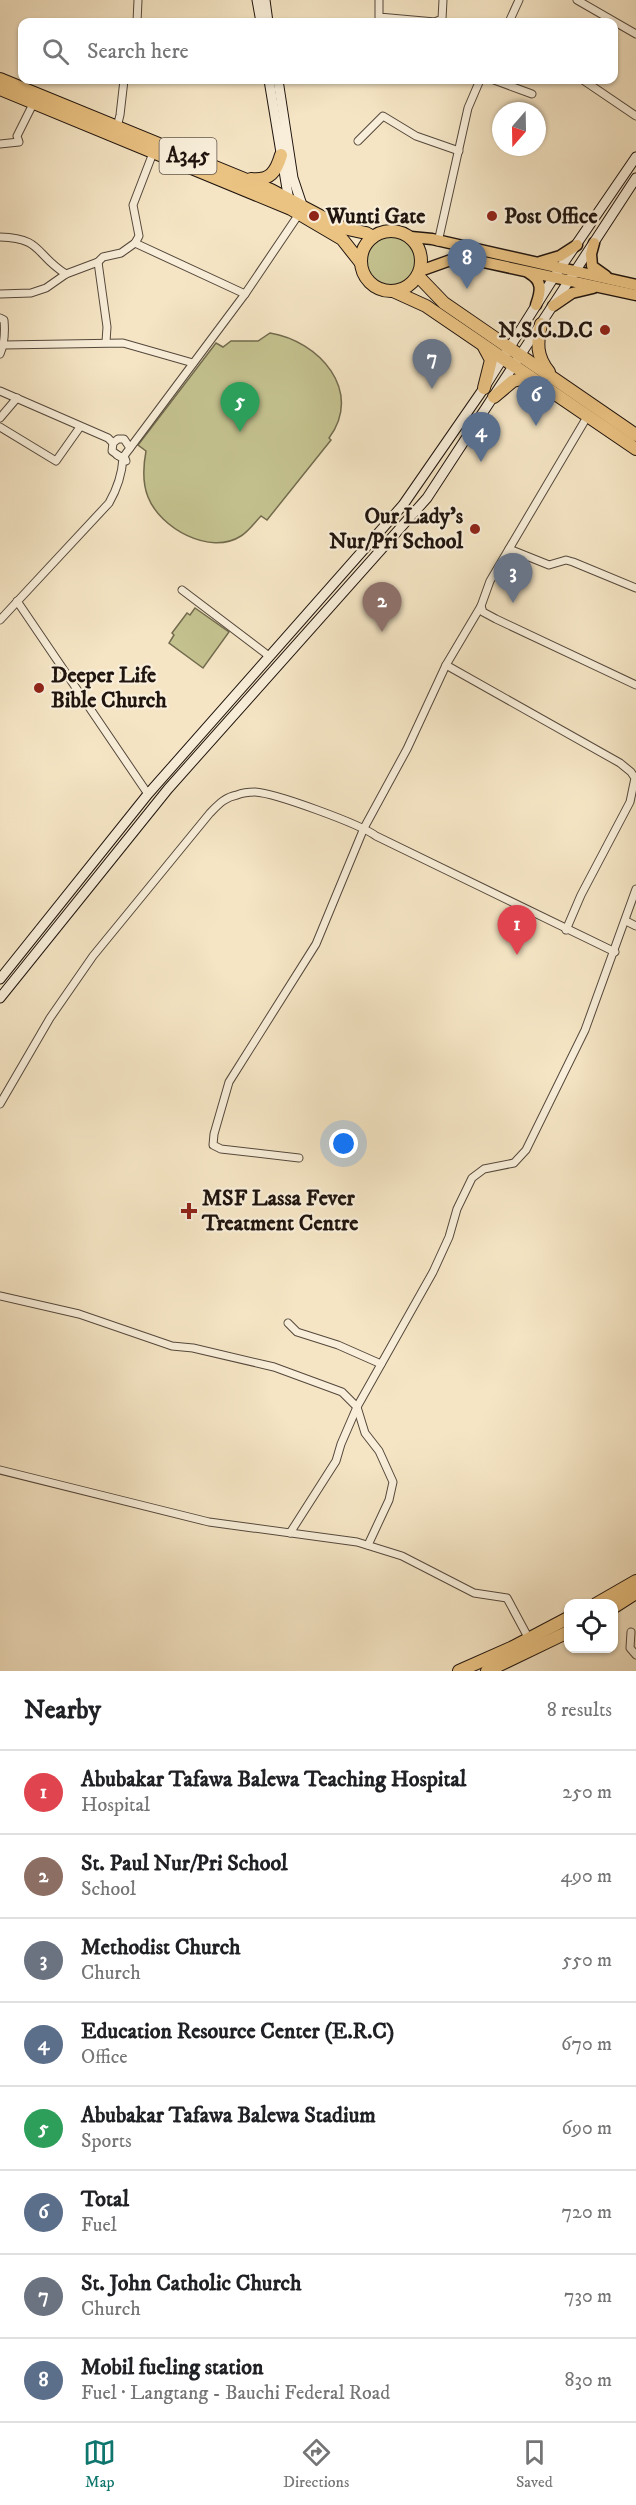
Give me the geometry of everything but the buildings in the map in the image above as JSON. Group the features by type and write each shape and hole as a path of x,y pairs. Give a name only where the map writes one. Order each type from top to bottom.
{"highway":[{"name":"A345","path":"0,79 239,177 295,207 342,239 361,263 371,283 426,306 481,344 506,353"},
{"name":"A345","path":"0,89 153,153 295,207 343,228 366,233 373,237 392,231 411,237"},
{"path":"239,177 264,179 275,170 281,155"},
{"path":"361,263 364,248 373,237"},
{"path":"393,291 407,287 419,274 422,264 419,249 411,237"},
{"name":"A345","path":"419,274 444,303 506,353 555,380 636,435"},
{"path":"541,324 537,345 538,354 555,380"},
{"path":"481,344 489,352 491,360 484,388"},
{"name":"A345","path":"518,361 530,377 636,449"},
{"path":"494,397 513,381 530,377"},
{"path":"605,1599 636,1581"},
{"path":"618,1604 636,1593"},
{"path":"459,1671 564,1620"},
{"path":"487,1671 564,1634"}],"main road":[{"path":"411,237 535,263 557,273"},
{"path":"594,243 591,254 592,266 600,274 614,280"},
{"path":"535,263 554,259 577,245"},
{"path":"419,274 448,261 465,258 526,271 614,280 636,285"},
{"path":"526,271 539,282 540,294 536,305"},
{"path":"572,276 603,288 636,295"},
{"path":"553,306 572,293 603,288"}],"street":[{"path":"137,18 138,0"},
{"path":"257,0 260,18"},
{"path":"265,0 267,18"},
{"path":"379,0 379,17 390,18"},
{"path":"442,18 443,0"},
{"path":"511,18 519,0"},
{"path":"577,0 608,18"},
{"path":"618,24 636,34"},
{"path":"117,127 123,84"},
{"path":"270,84 281,155 295,207"},
{"path":"116,451 130,448 137,441 142,430 245,294 295,207 293,178 279,84"},
{"path":"438,242 468,108 478,84"},
{"path":"505,84 532,94"},
{"path":"589,84 636,116"},
{"path":"0,144 19,142 16,136 34,102"},
{"path":"358,141 383,116 416,136 459,151"},
{"path":"1,294 31,293 54,284 66,274 98,262 103,257 121,253 135,243 139,236 133,205 153,153"},
{"path":"0,980 148,794 403,505 484,388 557,273 636,157"},
{"path":"0,998 156,804 277,665 409,520 442,476 636,178"},
{"path":"0,237 22,238 33,244 52,266 66,274"},
{"path":"135,243 245,294"},
{"path":"98,262 106,342"},
{"path":"0,318 4,320 4,345 0,354"},
{"path":"4,345 70,346 106,342 136,345 193,363"},
{"path":"0,391 98,435 127,459 118,486 109,503 0,620"},
{"path":"0,418 17,398"},
{"path":"299,1158 221,1149 213,1145 229,1082 316,944 364,828 406,749 446,665 481,606 489,581 587,417"},
{"path":"0,427 56,461 80,427"},
{"path":"116,451 118,439 124,439 142,430"},
{"path":"124,439 130,448"},
{"path":"509,549 549,565 566,560 573,562 636,588"},
{"path":"182,590 269,656"},
{"path":"17,601 156,804"},
{"path":"481,606 483,612 496,619 636,685"},
{"path":"446,665 620,763 635,778 630,802 566,930"},
{"path":"0,1104 50,1018 93,956 210,813 225,799 237,795 256,792 287,800 364,828 566,930 615,952"},
{"path":"290,1533 336,1461 340,1444 357,1407 433,1272 449,1236 457,1209 472,1178 484,1169 514,1163 526,1150 579,1043 615,952 636,889"},
{"path":"626,921 636,916"},
{"path":"626,921 636,926"},
{"path":"0,1296 79,1314 172,1346 193,1348 274,1367 342,1392 357,1407 364,1433 378,1451 393,1482 387,1506 368,1545"},
{"path":"288,1323 297,1332 338,1345 381,1364"},
{"path":"0,1470 209,1522 348,1540 368,1545 402,1556 474,1593 507,1598 529,1639"},
{"path":"632,1632 630,1648 636,1655"}],"shaded area":[{"path":"387,235 397,235 406,239 414,247 418,261 414,275 406,283 397,287 387,287 378,283 370,275 366,266 366,256 370,247 378,239"},
{"path":"270,333 305,346 331,371 339,386 341,403 339,420 329,438 331,440 267,520 261,516 244,534 229,541 215,543 187,536 163,519 148,497 144,480 146,451 138,445 216,343 223,347 231,341 258,341"},
{"path":"195,608 229,632 203,668 169,643 174,635 172,633 187,613 190,615"}],"place":[{"name":"Wunti Gate","path":"314,216"},
{"name":"Post Office","path":"492,216"},
{"name":"Mobil fueling station","path":"467,289"},
{"name":"N.S.C.D.C","path":"605,330"},
{"name":"St. John Catholic Church","path":"432,389"},
{"name":"Total","path":"536,426"},
{"name":"Abubakar Tafawa Balewa Stadium","path":"240,432"},
{"name":"Education Resource Center (E.R.C)","path":"481,462"},
{"name":"Our Lady's Nur/Pri School","path":"475,529"},
{"name":"Methodist Church","path":"513,603"},
{"name":"St. Paul Nur/Pri School","path":"382,632"},
{"name":"Deeper Life Bible Church","path":"39,688"},
{"name":"Abubakar Tafawa Balewa Teaching Hospital","path":"517,955"},
{"name":"MSF Lassa Fever Treatment Centre","path":"189,1211"}]}
